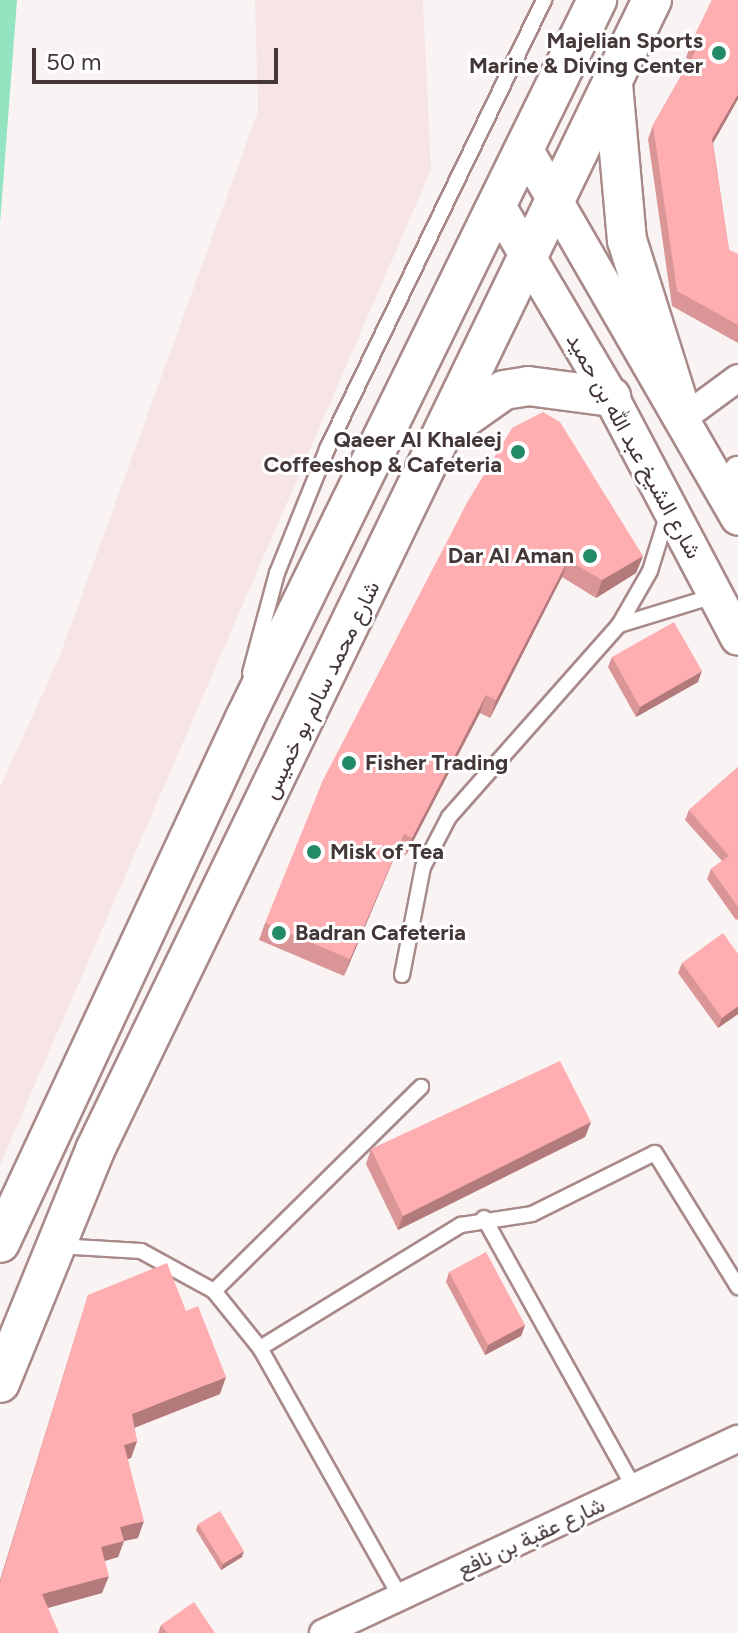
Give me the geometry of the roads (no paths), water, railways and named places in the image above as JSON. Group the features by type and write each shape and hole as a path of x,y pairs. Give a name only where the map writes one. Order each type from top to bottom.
{"main road":[{"path":"0,1243 245,718 527,152 597,0"},
{"name":"شارع محمد سالم بو خميس","path":"0,1383 95,1150 450,428 555,196 652,0"},
{"path":"613,84 627,240 682,412"},
{"path":"450,428 516,388 611,397"}],"street":[{"path":"527,152 736,497"},
{"name":"شارع الشيخ عبد الله بن حميد","path":"498,206 611,397 738,638"},
{"path":"682,412 738,378"},
{"name":"شارع عقبة بن نافع","path":"323,1633 738,1439"}],"lane":[{"path":"245,718 264,617 297,521 544,0"},
{"path":"402,975 416,893 449,817 619,625 650,571 669,507"},
{"path":"619,625 715,596"},
{"path":"214,1291 421,1087"},
{"path":"260,1348 448,1232 484,1218 547,1209 655,1153 738,1287"},
{"path":"484,1218 634,1488"},
{"path":"55,1246 141,1251 214,1291 260,1348 401,1598"}],"place":[{"name":"Majelian Sports Marine & Diving Center","path":"719,53"},
{"name":"Qaeer Al Khaleej Coffeeshop & Cafeteria","path":"518,452"},
{"name":"Dar Al Aman","path":"590,556"},
{"name":"Fisher Trading","path":"349,763"},
{"name":"Misk of Tea","path":"314,852"},
{"name":"Badran Cafeteria","path":"279,933"}]}
